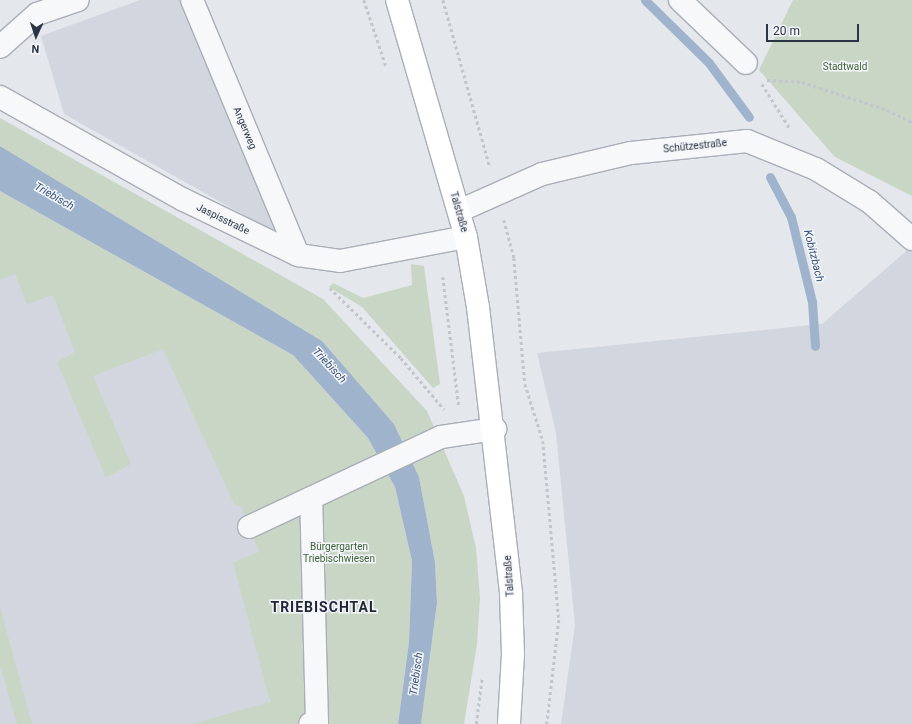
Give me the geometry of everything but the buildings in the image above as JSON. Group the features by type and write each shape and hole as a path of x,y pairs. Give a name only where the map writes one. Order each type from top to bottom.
{"main road":[{"name":"Talstraße","path":"397,0 466,237 495,429 511,594 513,654 509,724"}],"street":[{"path":"0,47 37,14 78,0"},
{"name":"Angerweg","path":"192,0 298,255"},
{"path":"680,0 746,63"},
{"name":"Jaspisstraße","path":"0,97 182,199 298,255 340,260 466,237"},
{"name":"Schützestraße","path":"459,211 542,174 631,153 747,140 816,169 870,202 912,239"},
{"path":"249,527 441,437 495,429"},
{"path":"310,724 317,722 312,498"}],"path":[{"path":"364,0 388,74"},
{"path":"443,0 498,193 514,258 525,384 543,441 559,620 547,724"},
{"path":"790,130 759,80 802,82 887,110 912,122"},
{"path":"438,242 462,434"},
{"path":"298,255 401,358 462,434"},
{"path":"476,724 483,669"}],"shaded area":[{"path":"140,0 184,0 281,236 64,114 41,36"},
{"path":"912,246 912,724 561,724 575,625 556,433 537,353 822,324"},
{"path":"0,254 180,333 259,552 271,724 0,724"}],"green space":[{"name":"Stadtwald","path":"793,0 912,0 912,196 835,157 759,70"},
{"path":"0,118 323,299 427,411 464,496 476,548 480,598 477,644 464,724 421,724 437,603 435,562 419,477 394,424 322,341 0,146"},
{"name":"Bürgergarten Triebischwiesen","path":"0,191 293,355 368,438 395,487 412,561 409,642 398,724 193,724 270,702 233,562 259,552 241,506 234,504 163,349 93,376 131,464 106,478 57,362 75,352 53,295 27,304 15,274 0,280"},
{"path":"411,264 424,266 440,384 433,388 362,307 329,287 333,283 363,298 412,285"},
{"path":"0,607 32,724 17,724 0,665"}],"water":[{"name":"Triebisch","path":"0,146 322,341 394,424 419,477 435,562 437,603 421,724 398,724 409,642 412,561 395,487 368,438 293,355 0,191"}],"waterway":[{"name":"Kobitzbach","path":"645,0 709,63 749,117"},
{"name":"Kobitzbach","path":"770,177 791,217 812,302 815,346"}],"district":[{"name":"TRIEBISCHTAL","path":"324,607"}]}
